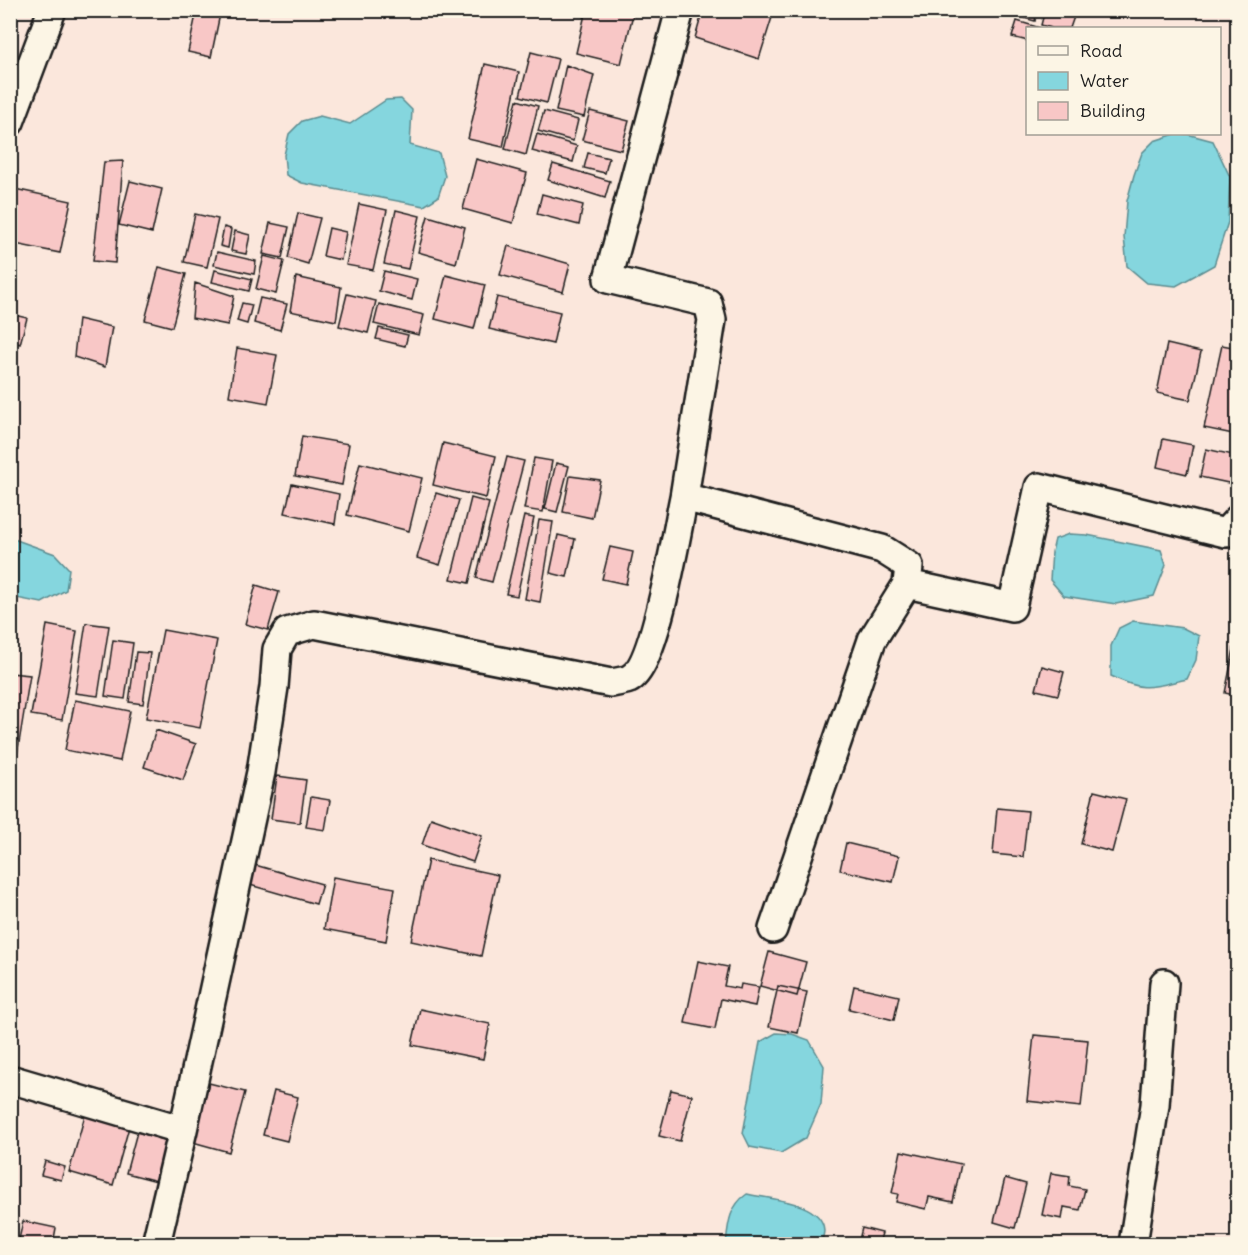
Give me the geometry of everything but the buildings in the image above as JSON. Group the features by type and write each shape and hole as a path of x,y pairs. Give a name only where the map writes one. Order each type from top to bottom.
{"street":[{"path":"10,122 52,10"},
{"path":"156,1245 261,772 274,687 277,649 287,632 314,624 611,683 630,679 642,665 654,635 684,496 712,320 708,303 608,279 680,10"},
{"path":"907,584 1012,607 1039,487 1225,533 1238,519"},
{"path":"684,496 882,549 909,566 907,584 872,640 773,929"},
{"path":"1133,1245 1155,1104 1164,983"},
{"path":"10,1079 183,1130"}],"water":[{"path":"401,99 412,110 410,145 439,153 445,176 438,197 424,206 302,183 286,175 284,155 289,134 302,121 320,116 350,124 386,100"},
{"path":"1172,135 1191,135 1213,141 1230,177 1228,222 1214,265 1176,286 1147,283 1127,266 1124,237 1127,201 1142,153 1154,141"},
{"path":"1069,534 1087,535 1161,550 1166,565 1154,596 1116,604 1064,596 1050,580 1052,552 1055,539"},
{"path":"11,538 55,554 69,569 66,590 42,603 11,597"},
{"path":"1133,621 1183,628 1199,636 1196,660 1187,679 1141,687 1111,676 1111,646 1119,628"},
{"path":"776,1033 792,1034 809,1040 824,1066 821,1104 806,1138 781,1153 750,1147 743,1133 760,1042"},
{"path":"747,1194 793,1203 814,1213 821,1220 824,1230 821,1244 726,1244 733,1210"}]}
